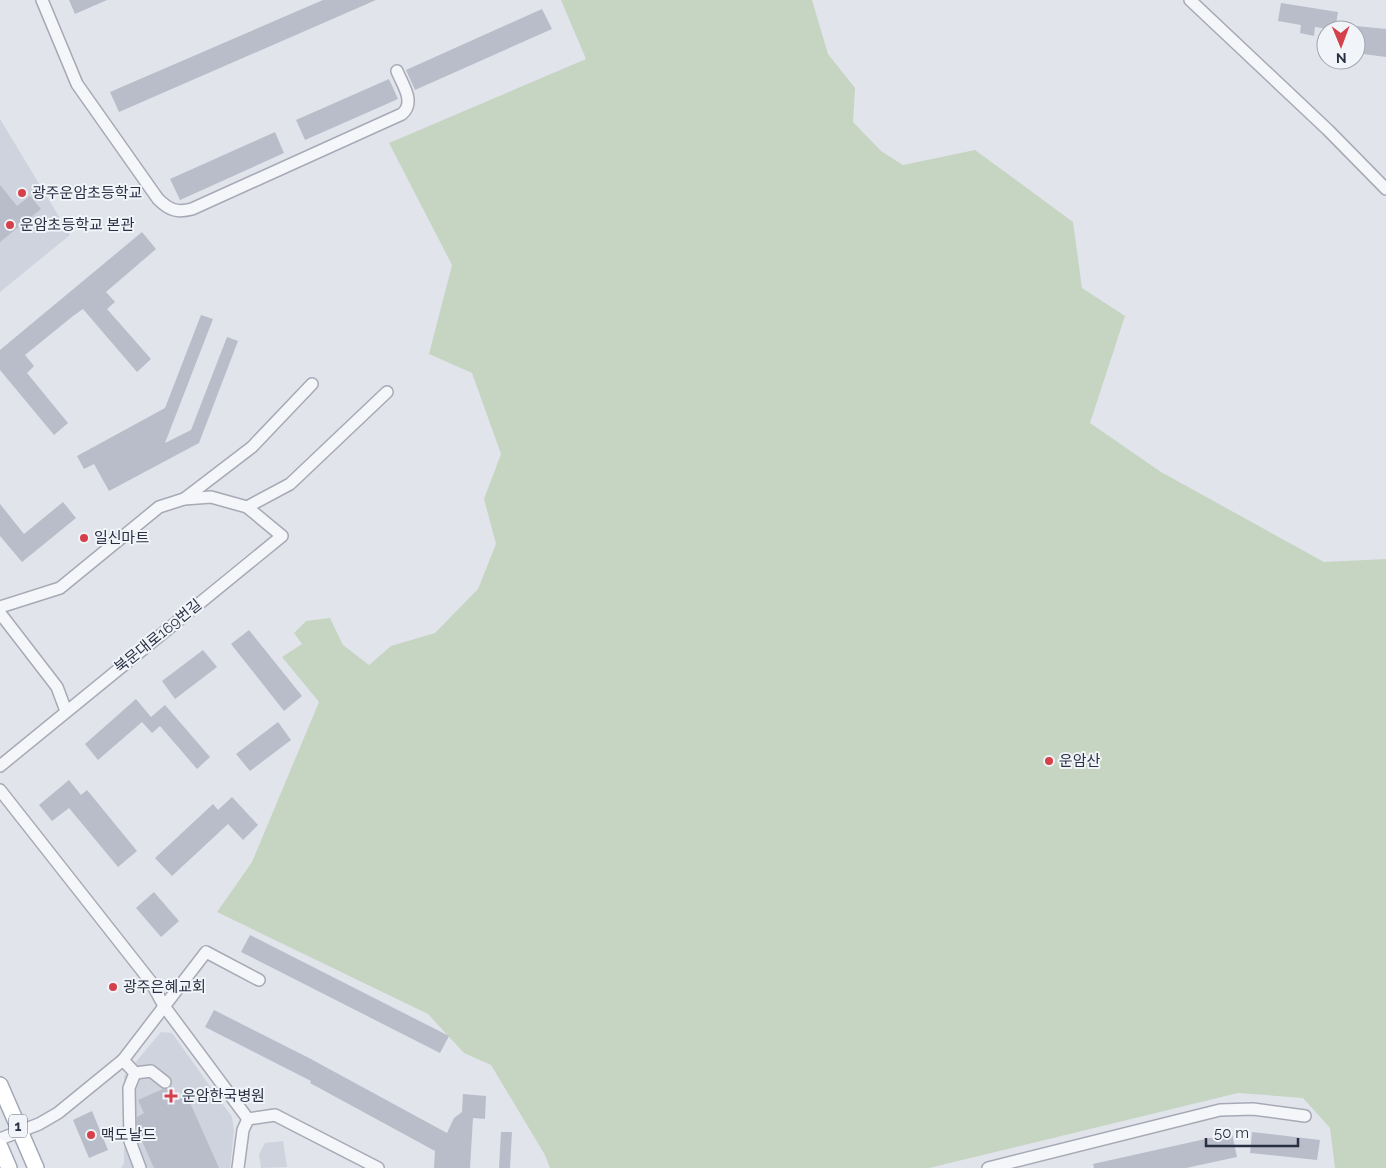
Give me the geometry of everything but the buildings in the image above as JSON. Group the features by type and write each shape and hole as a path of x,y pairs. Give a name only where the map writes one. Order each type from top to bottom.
{"main road":[{"name":"1","path":"0,1085 36,1168"},
{"name":"1","path":"0,1147 9,1168"}],"street":[{"path":"42,0 77,84 158,200 171,210 177,212 192,209 402,114 407,110 409,101 397,70"},
{"path":"1190,0 1328,130 1386,189"},
{"path":"0,608 60,588 159,507 184,499 252,447 312,384"},
{"path":"247,507 290,484 387,392"},
{"name":"북문대로169번길","path":"0,766 282,536 247,507 211,497 184,499"},
{"path":"0,613 57,687 66,711"},
{"path":"0,790 151,982 164,1006 246,1125 238,1168"},
{"path":"0,1139 20,1132 58,1113 123,1060 206,952 259,980"},
{"path":"123,1060 135,1073"},
{"path":"135,1073 151,1070 165,1082"},
{"path":"135,1073 129,1088 130,1141 140,1168"},
{"path":"988,1168 1220,1110 1253,1109 1305,1116"},
{"path":"246,1125 275,1115 378,1168"}],"shaded area":[{"name":"광주운암초등학교","path":"0,119 70,235 0,292"},
{"name":"운암한국병원","path":"161,1032 172,1033 232,1117 234,1130 230,1168 121,1168 124,1163 124,1076"},
{"path":"283,1141 287,1167 261,1168 259,1154 265,1143"}],"green space":[{"path":"561,0 812,0 828,54 855,88 853,122 881,151 903,165 975,150 1073,222 1082,288 1125,316 1090,423 1161,472 1324,562 1386,559 1386,1168 1335,1168 1330,1128 1303,1098 1238,1093 929,1168 550,1168 545,1155 491,1065 464,1053 428,1014 217,912 252,862 319,702 282,657 302,644 294,633 306,621 330,618 343,645 369,665 391,646 435,633 478,589 496,544 484,499 501,454 472,373 429,354 452,265 389,143 586,59"}],"place":[{"name":"광주운암초등학교","path":"22,193"},
{"name":"운암초등학교 본관","path":"10,225"},
{"name":"일신마트","path":"84,538"},
{"name":"운암산","path":"1049,761"},
{"name":"광주은혜교회","path":"113,987"},
{"name":"운암한국병원","path":"171,1096"},
{"name":"맥도날드","path":"91,1135"}]}
